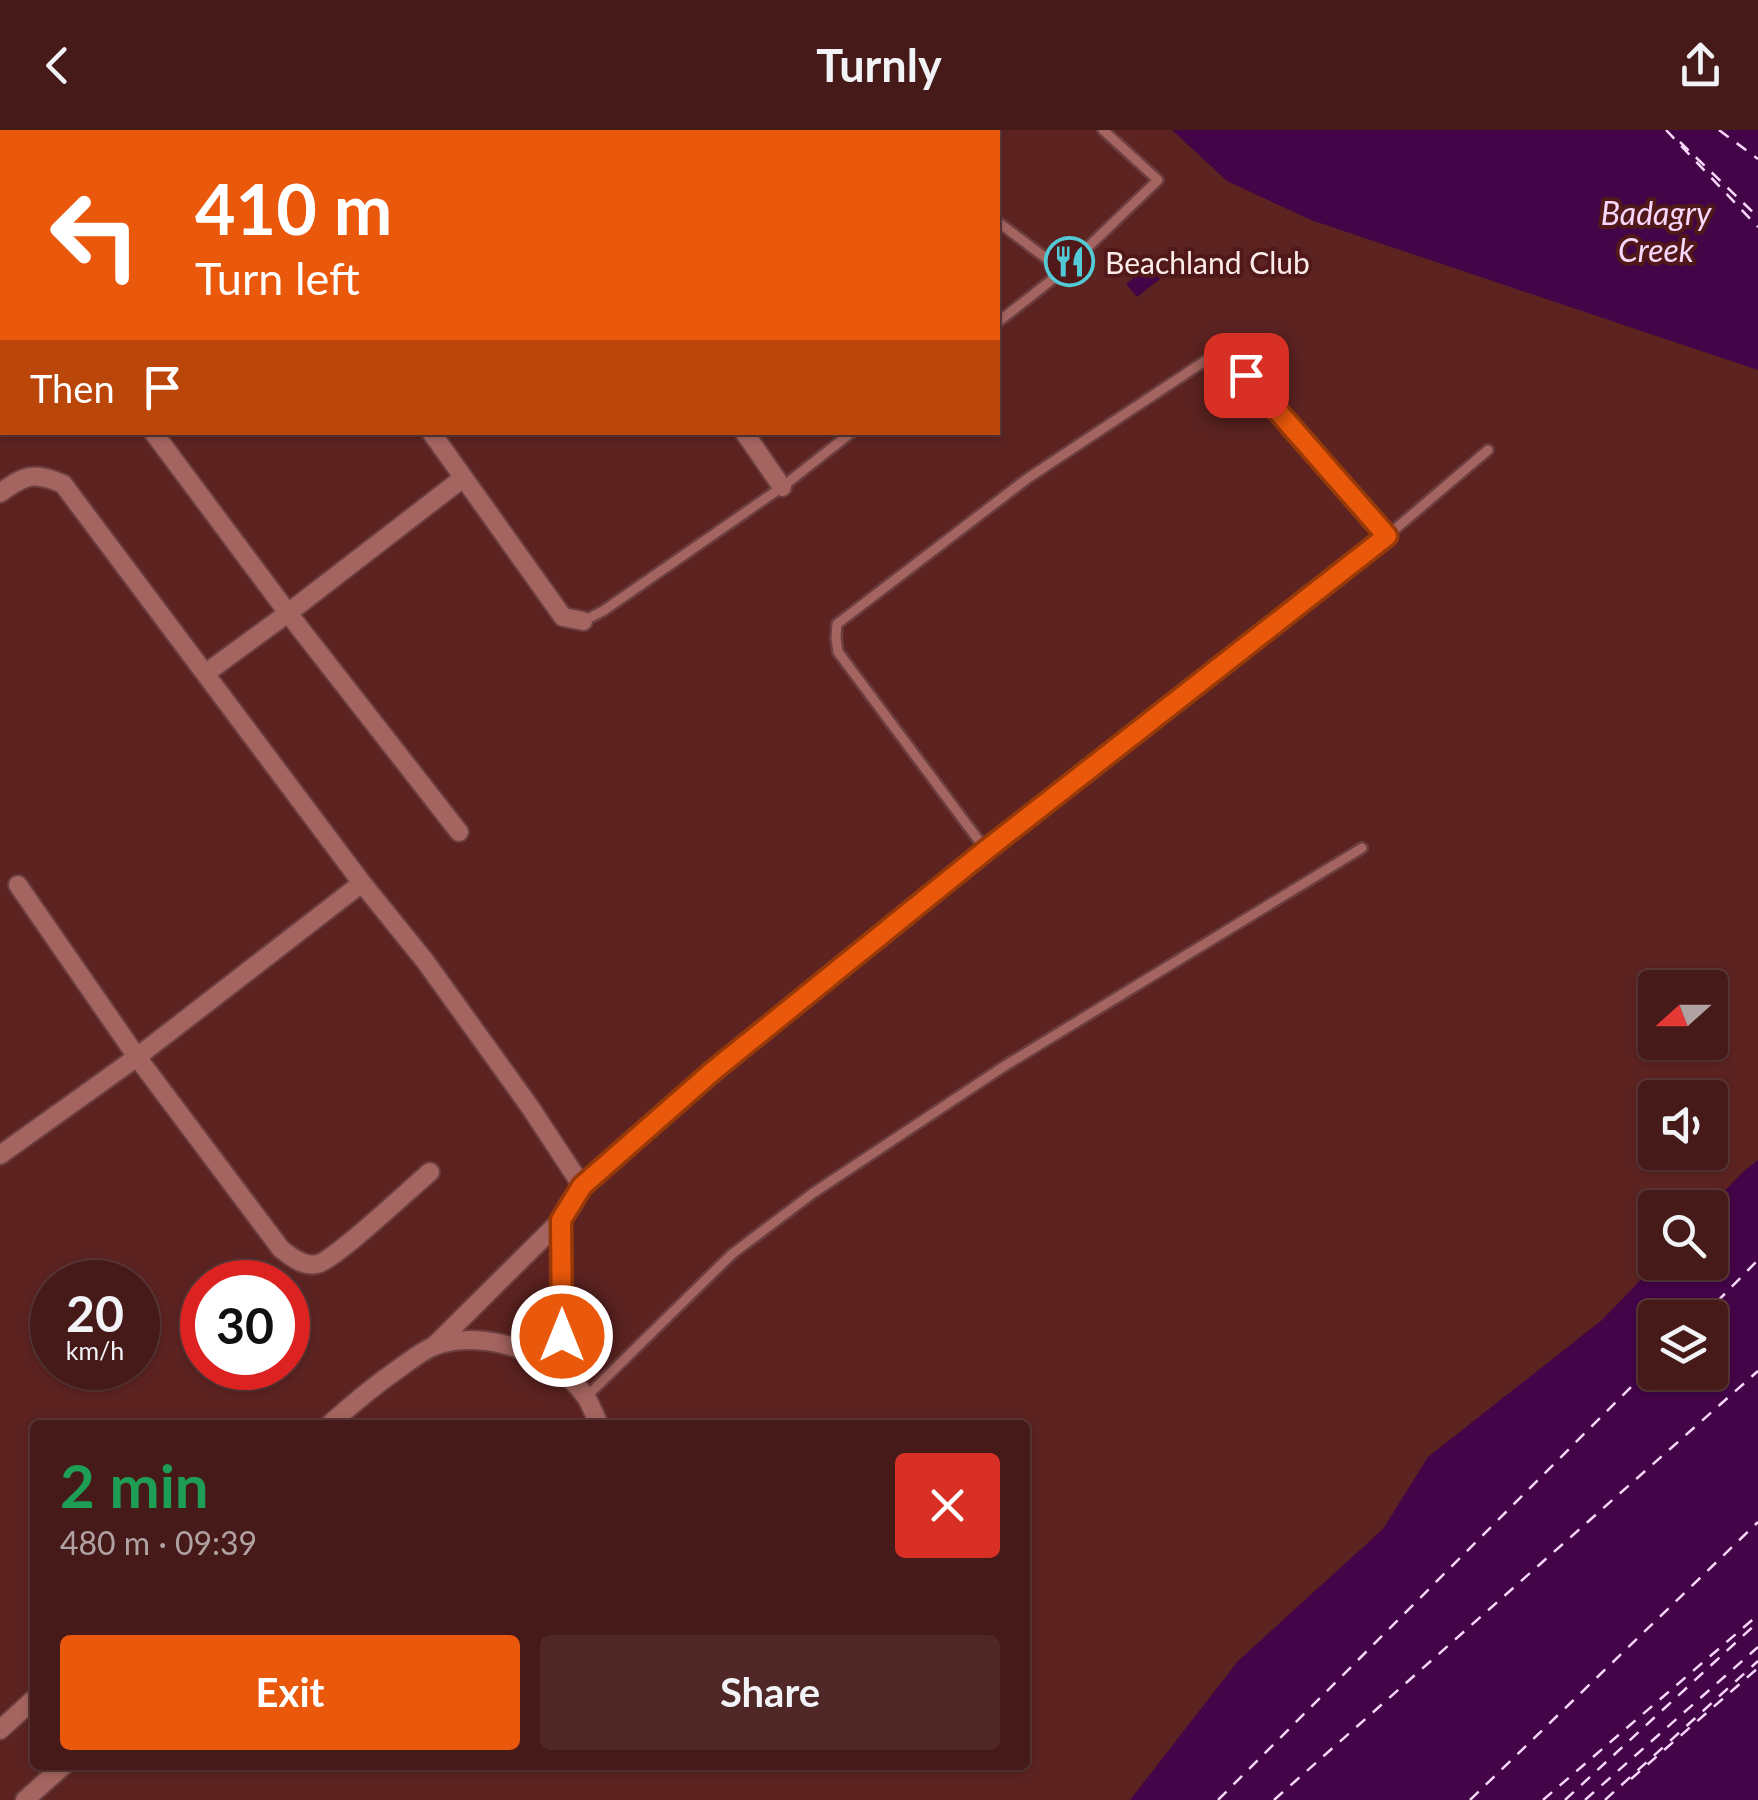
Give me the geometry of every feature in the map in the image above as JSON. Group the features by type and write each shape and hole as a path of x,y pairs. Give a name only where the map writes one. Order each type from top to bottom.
{"street":[{"path":"155,435 288,614 459,832"},
{"path":"433,435 563,617 583,621"},
{"path":"746,435 782,487"},
{"path":"0,494 32,475 63,484 362,883 425,960 582,1186"},
{"path":"206,673 463,478"},
{"path":"0,1155 137,1057 362,883"},
{"path":"18,885 137,1057 281,1249 296,1260 318,1264 430,1172"},
{"path":"561,1220 562,1374"},
{"path":"334,1420 365,1392 433,1346 561,1220"},
{"path":"433,1346 464,1340 496,1341 541,1359 586,1396 597,1420"},
{"path":"0,1730 30,1703"},
{"path":"25,1800 58,1770"}],"lane":[{"path":"1000,320 1063,271 1158,180 1103,130"},
{"path":"1000,224 1063,271"},
{"path":"986,850 838,652 837,624 1028,478 1223,348 1387,536"},
{"path":"583,621 782,487 848,435"},
{"path":"561,1220 582,1186 713,1071 986,850 1387,536 1488,450"},
{"path":"586,1396 732,1254 813,1192 1006,1065 1362,848"}],"water":[{"name":"Badagry Creek","path":"1172,130 1758,130 1758,370 1311,220 1227,181"},
{"path":"1149,265 1160,279 1137,297 1126,284"},
{"path":"1758,1160 1758,1800 1130,1800 1238,1661 1383,1529 1428,1457 1602,1320 1641,1280 1728,1280 1726,1190"}],"ferry route":[{"path":"1666,130 1758,227"},
{"path":"1719,130 1758,159"},
{"path":"1680,142 1758,217"},
{"path":"1719,1300 1758,1260"},
{"path":"1274,1800 1758,1371"},
{"path":"1218,1800 1638,1380"},
{"path":"1470,1800 1758,1522"},
{"path":"1543,1800 1758,1615"},
{"path":"1565,1800 1758,1622"},
{"path":"1585,1800 1758,1647"},
{"path":"1605,1800 1758,1661"},
{"path":"1631,1779 1758,1668"}],"place":[{"name":"Beachland Club","path":"1070,262"}],"route":[{"path":"562,1336 561,1220 582,1186 713,1071 986,850 1387,536 1246,375"}]}
